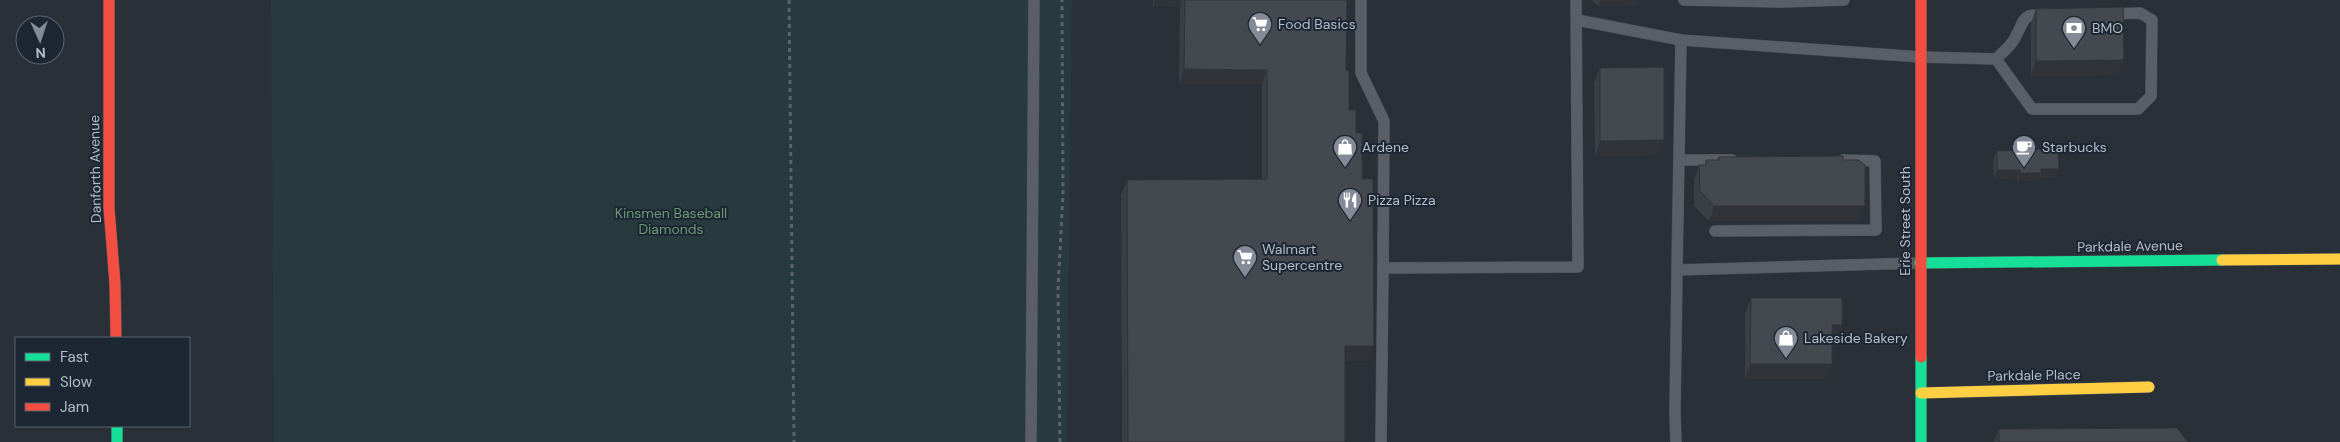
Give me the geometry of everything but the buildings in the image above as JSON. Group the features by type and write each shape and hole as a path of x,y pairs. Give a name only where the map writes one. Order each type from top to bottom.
{"street":[{"name":"Danforth Avenue","path":"109,0 108,208 115,284 116,337"},
{"name":"Erie Street South","path":"1921,0 1921,442"},
{"name":"Parkdale Avenue","path":"1920,263 2340,259"},
{"name":"Parkdale Place","path":"1921,393 2149,387"},
{"path":"116,427 117,442"}],"lane":[{"path":"1031,442 1034,0"},
{"path":"1361,0 1361,73 1384,121 1381,442"},
{"path":"1383,268 1578,267 1576,0"},
{"path":"1684,0 1781,2 1844,0"},
{"path":"1996,59 2032,109 2138,109 2151,96 2152,20 2140,13 2100,14"},
{"path":"1577,20 1681,40 1921,57 1996,59 2014,40 2021,22 2030,15 2060,14"},
{"path":"1676,442 1681,40"},
{"path":"1679,160 1742,160"},
{"path":"1715,231 1876,230 1875,160 1829,160"},
{"path":"1677,270 1920,263"}],"path":[{"path":"789,0 794,442"},
{"path":"1060,442 1058,290 1062,193 1062,0"}],"green space":[{"name":"Kinsmen Baseball Diamonds","path":"271,0 1072,0 1067,442 274,442"}],"traffic: fast":[{"path":"1920,263 2222,260"},
{"path":"1921,357 1921,442"},
{"path":"117,427 117,442"}],"traffic: slow":[{"path":"2222,260 2340,259"},
{"path":"1921,393 2149,387"}],"traffic: jam":[{"path":"109,0 109,208 115,284 116,337"},
{"path":"1921,0 1921,357"}],"place":[{"name":"Food Basics","path":"1260,45"},
{"name":"BMO","path":"2074,49"},
{"name":"Ardene","path":"1345,168"},
{"name":"Starbucks","path":"2024,168"},
{"name":"Pizza Pizza","path":"1350,221"},
{"name":"Walmart Supercentre","path":"1245,278"},
{"name":"Lakeside Bakery","path":"1786,359"}]}
